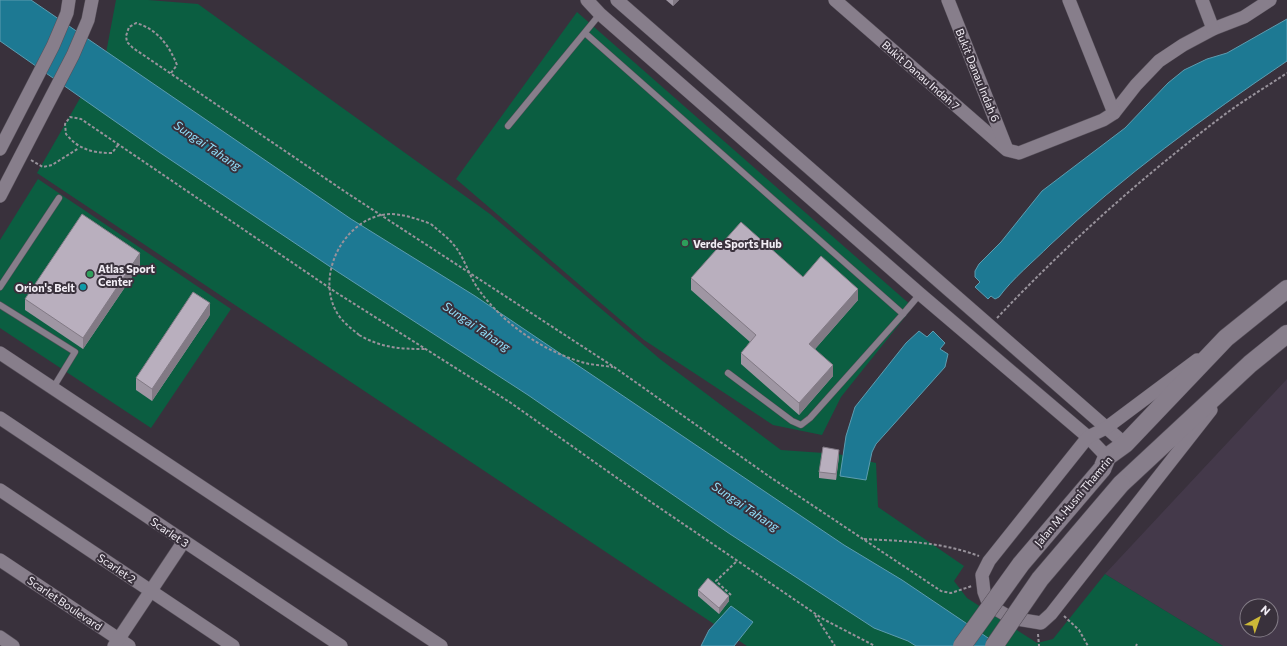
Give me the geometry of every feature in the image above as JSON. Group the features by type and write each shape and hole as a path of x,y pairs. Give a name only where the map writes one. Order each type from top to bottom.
{"main road":[{"name":"Jalan M. Husni Thamrin","path":"962,646 1020,564 1105,463 1226,338 1287,289"},
{"path":"994,646 1040,578 1122,484 1250,364 1287,334"}],"street":[{"path":"0,149 53,46 67,13 69,0"},
{"path":"0,196 74,55 88,20 92,0"},
{"path":"586,0 600,14 920,294 1088,437 1105,463"},
{"path":"616,0 1125,444"},
{"name":"Bukit Danau Indah 7","path":"835,0 1008,150"},
{"name":"Bukit Danau Indah 6","path":"948,0 1008,150"},
{"path":"1069,0 1114,113"},
{"path":"1202,0 1213,29"},
{"path":"1008,150 1019,153 1030,150 1103,120 1114,113 1136,85 1159,62 1183,45 1213,29 1244,17 1270,0"},
{"path":"1226,338 1106,428 1088,437 990,561 982,575 989,605 1011,618 1041,623 1055,608 1142,499 1189,436 1250,364"},
{"path":"0,353 441,646"},
{"name":"Scarlet 3","path":"0,418 341,646"},
{"name":"Scarlet 2","path":"0,490 233,646"},
{"path":"120,644 151,591 184,541"},
{"name":"Scarlet Boulevard","path":"0,560 120,644"},
{"path":"0,637 13,646"}],"lane":[{"path":"508,126 600,14"},
{"path":"585,33 903,314"},
{"path":"0,287 59,198"},
{"path":"728,373 792,421 801,425 810,418 920,294"},
{"path":"0,305 74,352 53,388"}],"path":[{"path":"171,73 177,65 171,49 147,26 136,23 129,27 126,36 127,42 171,73 347,193 614,367 770,477 941,591 951,593 983,582"},
{"path":"989,326 1032,280 1109,209 1225,115 1287,73"},
{"path":"118,145 112,152 97,153 80,148 66,134 65,124 70,118 81,119 338,293 511,403 815,614 875,646"},
{"path":"21,154 43,167 52,165 80,148"},
{"path":"426,349 395,348 373,343 359,335 346,324 336,311 330,294 330,278 334,259 344,240 358,226 391,214 413,217 431,224 444,235 457,250 478,289 503,318 526,335 547,347 589,364 614,367"},
{"path":"863,539 912,541 958,548 990,561"},
{"path":"731,594 716,581 737,560"},
{"path":"1055,608 1079,630 1088,646"},
{"path":"815,614 835,646"}],"shaded area":[{"path":"1287,379 1287,646 1223,646 1105,574"}],"green space":[{"path":"116,0 148,0 198,4 490,214 660,359 781,450 838,454 876,463 878,507 964,566 954,581 967,598 1037,643 1053,639 1105,574 1223,646 747,646 37,173 106,53"},
{"name":"Verde Sports Hub","path":"577,12 913,307 841,397 822,435 773,425 644,340 456,179"},
{"name":"Atlas Sport Center","path":"38,179 231,309 151,428 0,328 0,240"}],"water":[{"name":"Sungai Tahang","path":"0,0 31,0 351,219 475,296 844,545 902,580 1000,646 916,646 908,641 874,628 730,534 528,395 338,272 159,152 0,41"},
{"path":"1287,19 1287,61 1225,104 1135,171 1050,245 999,297 995,299 991,296 988,299 975,287 980,282 975,277 975,271 979,264 1001,242 1042,191 1125,128 1168,83 1184,70 1207,59 1227,53"},
{"path":"919,331 927,337 933,331 945,343 940,349 948,354 945,367 876,444 872,452 866,480 840,476 846,436 855,407 906,343"},
{"path":"731,606 753,622 734,646 701,646 709,630"}],"building":[{"name":"Orion's Belt","path":"82,214 140,253 83,338 25,299"},
{"path":"741,222 803,277 821,256 858,289 809,344 833,365 799,403 741,353 756,335 691,278"},
{"path":"193,292 210,303 152,389 136,378"},
{"path":"823,447 839,450 836,474 819,472"},
{"path":"708,578 729,596 719,608 698,590"}],"place":[{"name":"Verde Sports Hub","path":"685,243"},
{"name":"Atlas Sport Center","path":"90,274"},
{"name":"Orion's Belt","path":"83,287"}]}
